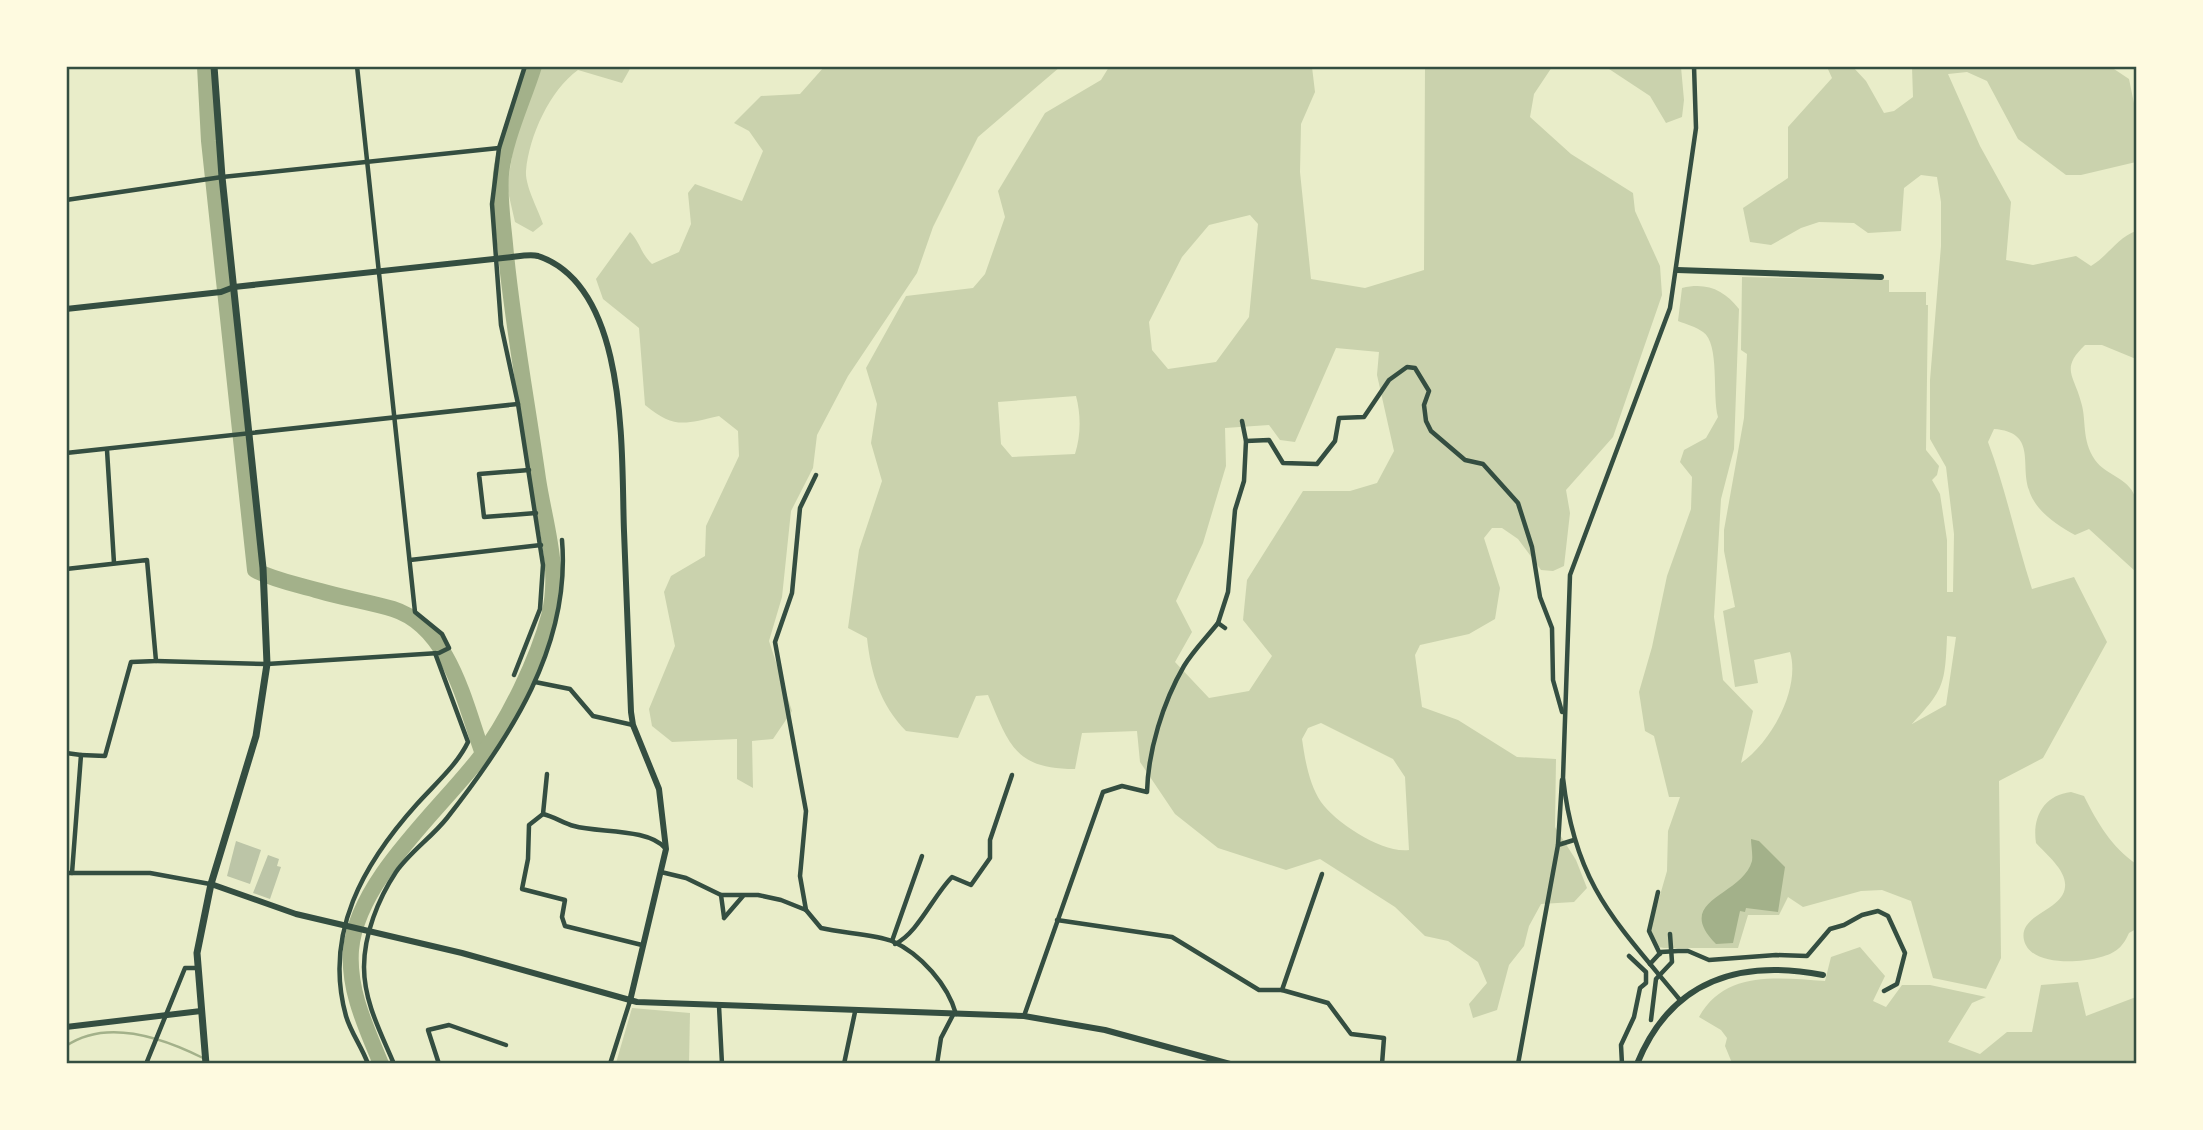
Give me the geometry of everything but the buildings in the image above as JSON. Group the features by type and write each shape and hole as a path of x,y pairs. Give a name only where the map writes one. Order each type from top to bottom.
{"main road":[{"path":"206,1063 197,968 211,884 256,736 267,664 263,568 217,178 214,66"}],"street":[{"path":"66,753 105,755 131,662 267,664 437,653 449,648 442,634 415,612 357,66"},
{"path":"514,676 540,609 543,565 518,404 501,325 492,204 499,148 525,66"},
{"path":"1680,1000 1602,903 1586,874 1574,840 1563,778 1570,575 1670,308 1696,128 1694,66"},
{"path":"66,200 217,178 499,148"},
{"path":"66,309 495,258 537,256 560,269 582,289 602,326 618,395 633,725 659,789 666,849 630,1001 610,1063"},
{"path":"1677,270 1881,276"},
{"path":"1246,441 1269,440 1283,463 1317,464 1335,441 1339,418 1364,417 1389,380 1407,367 1415,368 1429,390 1424,405 1426,421 1431,431 1465,460 1483,464 1518,503 1532,547 1540,597 1552,628 1553,680 1564,720"},
{"path":"66,453 518,404"},
{"path":"1024,1016 1103,792 1122,786 1147,792 1151,753 1176,684 1185,665 1218,623 1228,592 1234,510 1244,481 1246,441 1242,421"},
{"path":"107,450 114,563"},
{"path":"529,470 479,474 484,517 536,513"},
{"path":"806,911 800,876 806,811 775,642 792,593 800,508 816,475"},
{"path":"394,1063 367,995 364,968 366,930 397,872 447,818 495,754 535,682 559,618 564,587 562,540"},
{"path":"410,560 541,545"},
{"path":"66,569 147,560 156,661"},
{"path":"1218,623 1226,628"},
{"path":"368,1063 350,1026 342,999 345,925 352,899 370,864 468,742 437,653"},
{"path":"535,682 569,689 593,716 633,725"},
{"path":"80,755 69,873 150,873 211,884 276,908 630,1001 855,1012 1024,1016 1105,1030 1230,1063"},
{"path":"547,774 543,814 529,825 528,859 522,888 565,900 562,918 565,926 642,945"},
{"path":"894,943 909,934 931,901 953,877 971,885 984,867 990,858 990,839 1012,775"},
{"path":"1518,1063 1558,845 1559,788 1563,778"},
{"path":"543,814 560,818 572,826 643,837 661,843 666,849"},
{"path":"1558,845 1574,840"},
{"path":"894,943 922,856"},
{"path":"661,873 686,878 721,895 781,900 806,911 821,928 894,943 941,980 951,994 955,1015 941,1038 937,1063"},
{"path":"1282,990 1322,874"},
{"path":"1658,892 1649,931 1660,954"},
{"path":"721,895 724,918 743,895"},
{"path":"1650,964 1660,954 1688,951 1709,960 1807,956 1830,929 1878,911 1888,916 1905,953 1897,984 1884,991"},
{"path":"1056,920 1172,937 1259,990 1282,990 1328,1003 1351,1034 1384,1038 1382,1063"},
{"path":"1651,1020 1656,979 1672,962 1670,934"},
{"path":"1622,1063 1624,1037 1634,1017 1640,988 1646,983 1646,972 1629,956"},
{"path":"146,1063 169,1014 185,968 197,968"},
{"path":"1637,1063 1653,1032 1680,1000 1705,984 1739,972 1778,969 1823,975"},
{"path":"719,1006 722,1063"},
{"path":"66,1027 201,1011"},
{"path":"844,1063 855,1012"},
{"path":"439,1063 428,1030 449,1025 506,1045"}],"shaded area":[{"path":"539,67 631,67 622,83 578,70 558,89 550,102 531,143 526,171 543,224 533,232 515,222 507,187 515,138"},
{"path":"824,67 1060,67 978,137 933,227 917,273 848,376 817,435 813,468 791,511 782,597 769,641 792,711 773,739 752,741 753,788 737,779 737,739 672,742 652,726 649,709 675,646 664,592 671,576 705,556 706,526 739,456 738,431 719,416 688,422 672,421 645,405 639,328 603,299 596,279 630,232 652,264 679,252 691,224 688,193 695,184 742,201 763,151 749,131 734,123 761,96 800,94"},
{"path":"1109,67 1312,67 1315,92 1301,124 1300,172 1311,279 1365,288 1424,270 1425,67 1552,67 1534,94 1530,117 1571,154 1633,193 1635,211 1660,266 1662,295 1613,437 1566,490 1570,513 1564,566 1553,571 1541,570 1518,539 1502,528 1492,528 1484,538 1500,588 1495,619 1469,634 1420,645 1415,655 1422,707 1458,720 1517,757 1556,759 1555,827 1576,860 1587,888 1574,902 1541,904 1529,926 1524,946 1509,965 1497,1010 1473,1018 1469,1004 1487,983 1478,962 1448,941 1425,936 1395,907 1320,859 1286,870 1218,848 1175,814 1140,762 1137,731 1082,733 1075,769 1039,764 1017,751 1002,728 988,695 976,696 958,738 906,731 878,688 867,638 848,628 859,550 882,481 871,443 877,404 866,368 906,296 973,288 985,274 1005,217 998,191 1045,113 1101,80","holes":["1250,215 1258,224 1249,317 1216,362 1168,369 1152,350 1149,322 1182,257 1209,225","1336,348 1379,352 1377,375 1394,451 1377,483 1350,491 1303,491 1247,580 1243,620 1272,656 1249,691 1209,698 1175,662 1192,632 1176,601 1203,543 1226,466 1225,428 1269,425 1280,440 1295,442","1076,396 1080,425 1075,454 1012,457 1001,444 998,402","1321,723 1393,759 1405,777 1409,850 1386,847 1361,835 1337,819 1321,802 1311,780 1302,739 1308,728"]},
{"path":"1606,67 1681,67 1684,100 1682,117 1666,123 1650,96"},
{"path":"1827,67 1853,67 1866,81 1884,113 1894,111 1913,97 1912,67 2111,67 2129,79 2136,113 2136,162 2081,175 2066,175 2018,139 1987,81 1967,72 1948,74 1980,146 2011,202 2006,260 2033,265 2076,256 2091,266 2136,231 2136,359 2102,345 2085,345 2073,360 2071,372 2083,409 2086,437 2095,460 2134,493 2138,527 2136,572 2089,529 2075,535 2036,505 2029,490 2022,443 2016,436 1994,429 1988,442 2032,589 2074,577 2107,642 2043,758 1999,781 2001,958 1986,989 1933,978 1911,901 1882,890 1861,891 1803,907 1788,897 1779,915 1748,915 1738,948 1658,947 1650,930 1667,871 1668,831 1680,797 1669,797 1654,736 1645,731 1639,692 1667,576 1691,509 1692,477 1680,462 1684,450 1706,438 1718,417 1712,347 1703,332 1678,321 1682,288 1699,286 1714,289 1739,309 1734,449 1721,499 1714,617 1723,680 1753,711 1741,763 1763,742 1781,714 1791,682 1792,666 1790,652 1754,660 1758,683 1735,687 1723,611 1735,607 1724,551 1724,530 1744,418 1747,354 1741,350 1742,277 1889,280 1889,292 1926,292 1926,450 1939,466 1937,475 1932,480 1940,494 1947,540 1947,592 1953,592 1954,534 1946,467 1930,439 1930,380 1941,246 1941,202 1937,177 1921,175 1904,188 1901,231 1868,233 1854,223 1819,222 1801,228 1771,245 1750,242 1743,208 1788,178 1788,127 1832,78","holes":["1947,636 1956,637 1946,705 1912,724 1937,694 1945,666"]},
{"path":"2071,792 2084,796 2106,834 2119,850 2136,864 2136,929 2129,933 2113,953 2089,960 2056,961 2035,954 2028,948 2024,931 2034,918 2057,902 2065,887 2063,875 2036,843 2035,833 2038,816 2047,803"},
{"path":"1751,839 1759,841 1785,867 1778,912 1746,908 1745,912 1740,911 1733,943 1716,944 1705,929 1702,917 1705,907 1746,873 1752,861"},
{"path":"1860,947 1885,976 1873,1001 1886,1007 1902,985 1930,985 1986,997 1972,1003 1948,1042 1980,1054 2007,1032 2032,1032 2041,985 2078,982 2086,1016 2136,997 2136,1063 1732,1063 1725,1046 1727,1038 1721,1030 1699,1017 1723,991 1738,984 1771,979 1825,981 1831,957"},
{"path":"632,1008 690,1013 689,1063 616,1063"}],"waterway":[{"path":"205,66 209,141 255,570 287,582 393,609 412,618 429,632 453,670 483,754"},
{"path":"381,1064 359,1008 352,979 351,950 357,924 368,898 384,872 491,742 521,689 538,651 552,599 551,547 516,332 500,192 506,147 534,66"},
{"path":"66,1046 99,1033 117,1032 153,1038 203,1058"}]}
